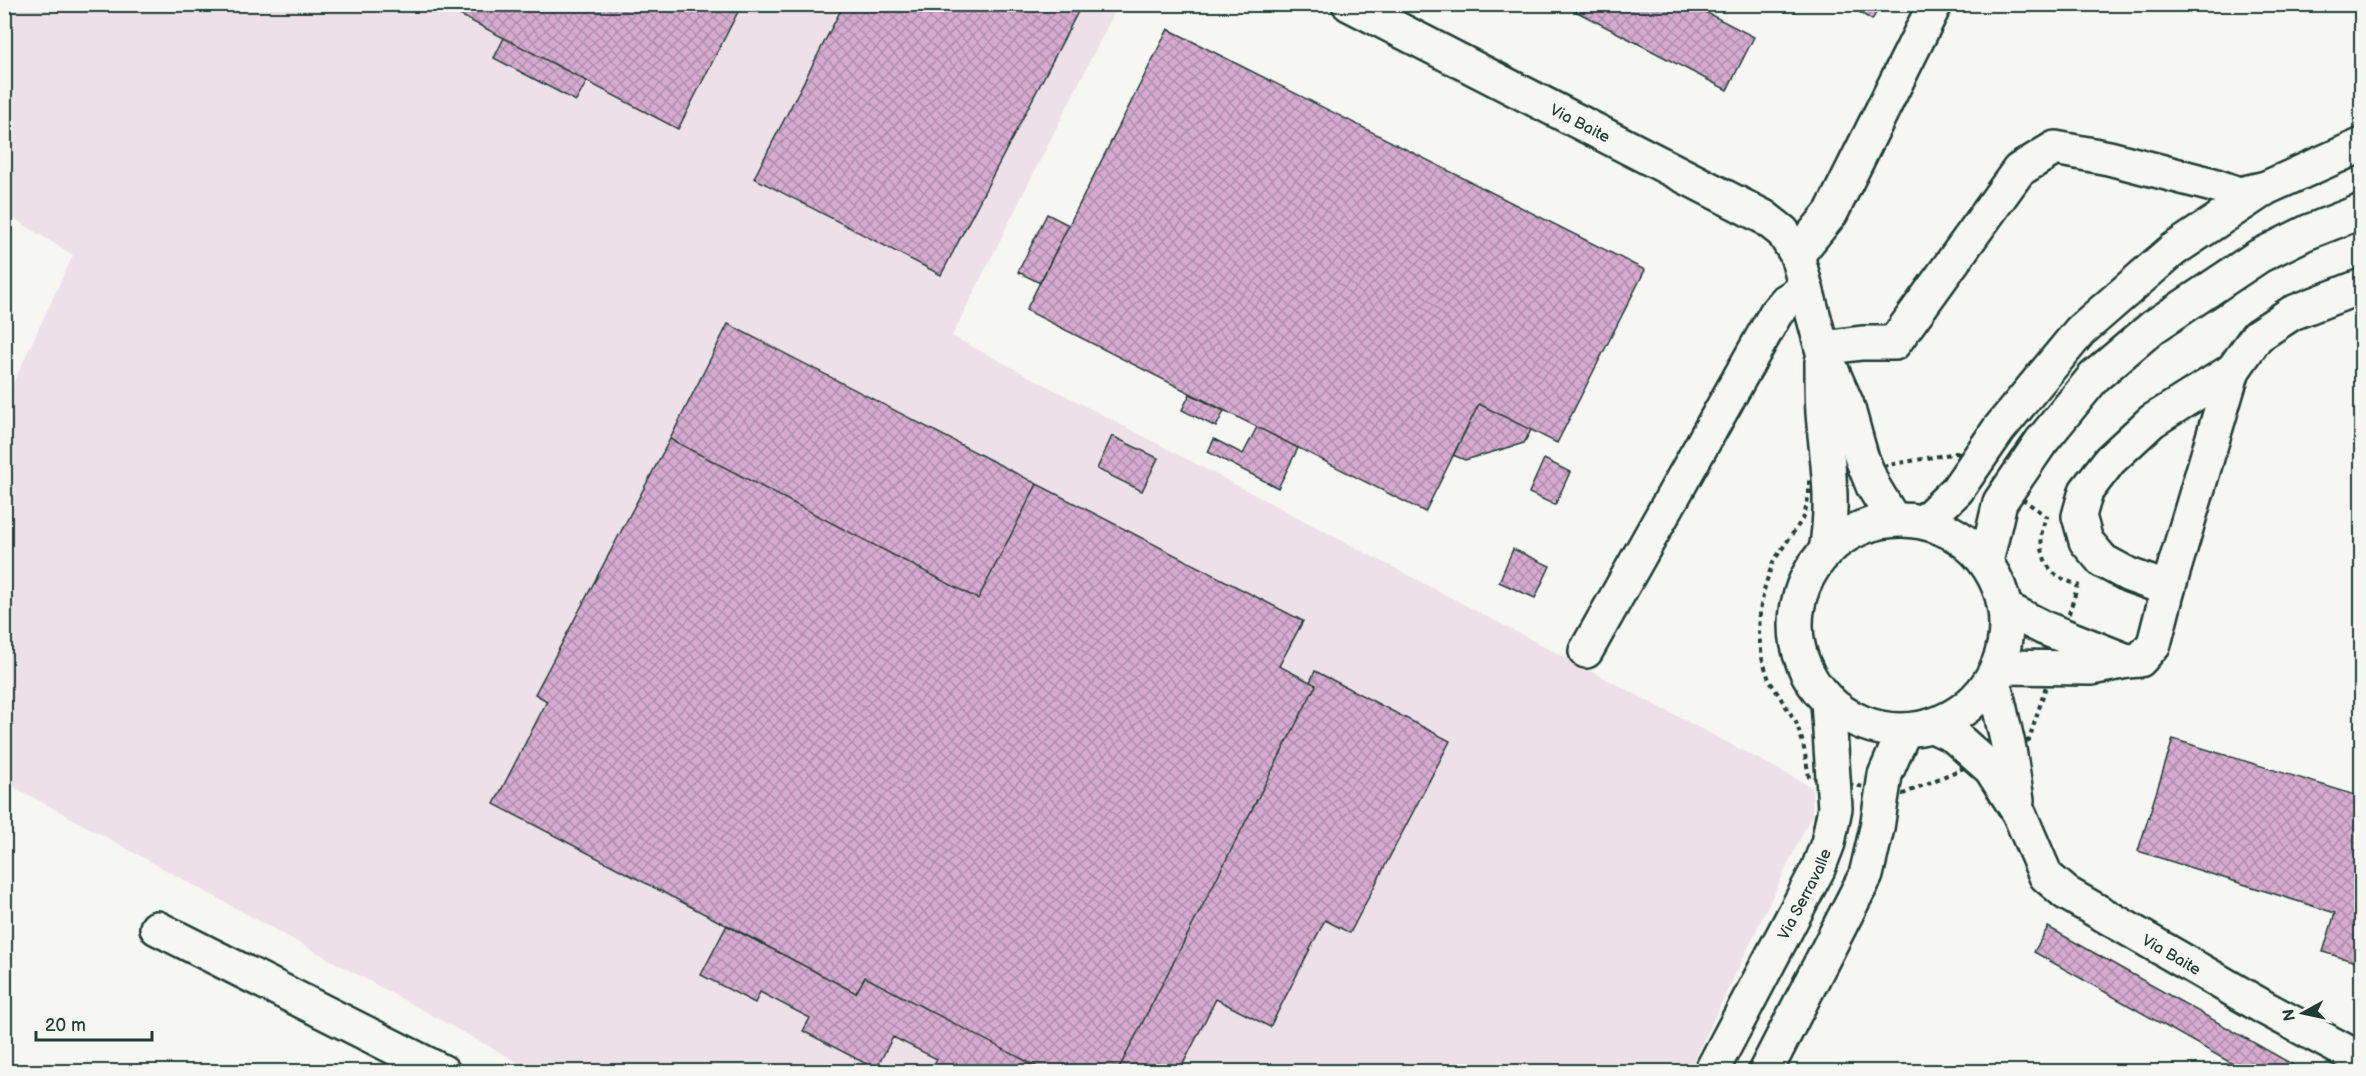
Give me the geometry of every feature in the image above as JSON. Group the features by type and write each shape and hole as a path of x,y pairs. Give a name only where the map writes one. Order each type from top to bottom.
{"street":[{"name":"Via Baite","path":"1349,4 1764,217 1783,232 1797,255 1822,348 1847,405 1866,469 1878,496 1908,521"},
{"path":"1797,255 1831,213 1935,4"},
{"path":"1908,521 1957,490 1999,429 2080,332 2173,250 2266,188 2361,145"},
{"path":"1822,348 1862,343 1894,343 2019,170 2055,148 2109,158 2239,194 2266,188"},
{"path":"1986,562 2000,502 2041,442 2094,377 2153,327 2259,256 2308,232 2361,211"},
{"path":"1995,673 2052,668 2091,668 2140,660 2154,644 2233,370 2258,336 2292,313 2361,286"},
{"path":"1586,651 1776,313 1786,302 1806,289"},
{"name":"Via Baite","path":"1822,348 1823,412 1831,504 1826,551"},
{"path":"2168,589 2129,575 2103,561 2086,541 2079,516 2081,507 2086,491 2110,460 2152,421 2233,370"},
{"path":"1766,1071 1866,875 1885,775 1919,729 1956,715 1977,699 1995,673 2006,638 2005,608 1998,584 1986,562 1969,544 1948,530 1908,521 1868,524 1845,535 1826,551 1806,578 1797,610 1797,643 1808,674 1828,701 1850,718 1876,728 1919,729 1954,736 1996,755"},
{"path":"2005,608 2127,662"},
{"name":"Via Baite","path":"1995,673 1996,755 2046,876 2066,893 2265,1008 2361,1060"},
{"name":"Via Serravalle","path":"1711,1071 1818,869 1828,843 1835,808 1828,701"},
{"path":"157,928 443,1071"}],"path":[{"path":"1956,453 1975,464 2047,517 2042,524 2041,537 2044,555 2050,569 2062,579 2078,585 2029,740 1903,794 1809,777 1803,743 1796,722 1770,680 1762,658 1759,635 1760,610 1765,586 1773,562 1804,517 1809,494 1809,479 1956,453"}],"shaded area":[{"path":"12,4 1118,5 952,336 1812,787 1812,814 1689,1071 534,1071 5,782 5,401 73,255 5,213 4,19"}],"building":[{"path":"439,4 742,4 678,129"},
{"path":"844,4 1082,4 941,275 754,178"},
{"path":"1562,4 1690,4 1754,37 1727,90"},
{"path":"1846,4 1881,4 1872,20"},
{"path":"1168,29 1645,270 1557,443 1479,404 1425,512 1026,310"},
{"path":"504,38 587,81 576,101 494,58"},
{"path":"1047,214 1069,225 1040,283 1018,272"},
{"path":"728,324 1037,484 978,599 670,439"},
{"path":"1190,394 1224,411 1216,427 1182,410"},
{"path":"1479,404 1531,430 1524,443 1465,460 1453,455"},
{"path":"1257,427 1298,448 1278,488 1208,452 1214,439 1243,454"},
{"path":"1112,436 1158,458 1142,491 1097,469"},
{"path":"670,439 978,599 1037,484 1303,621 1279,666 1316,685 1117,1072 1047,1072 865,977 856,993 494,804 547,701 535,694"},
{"path":"1544,459 1570,472 1555,505 1529,493"},
{"path":"1513,549 1550,566 1535,598 1499,582"},
{"path":"1315,671 1450,741 1350,933 1325,920 1270,1027 1216,999 1179,1072 1117,1072 1316,685 1310,682"},
{"path":"2173,739 2362,797 2362,964 2323,952 2335,913 2138,851"},
{"path":"727,925 856,993 865,977 1047,1072 937,1072 931,1069 937,1059 893,1037 876,1069 803,1031 810,1018 760,992 755,1003 701,975"},
{"path":"2048,927 2306,1072 2247,1072 2034,952"}]}
